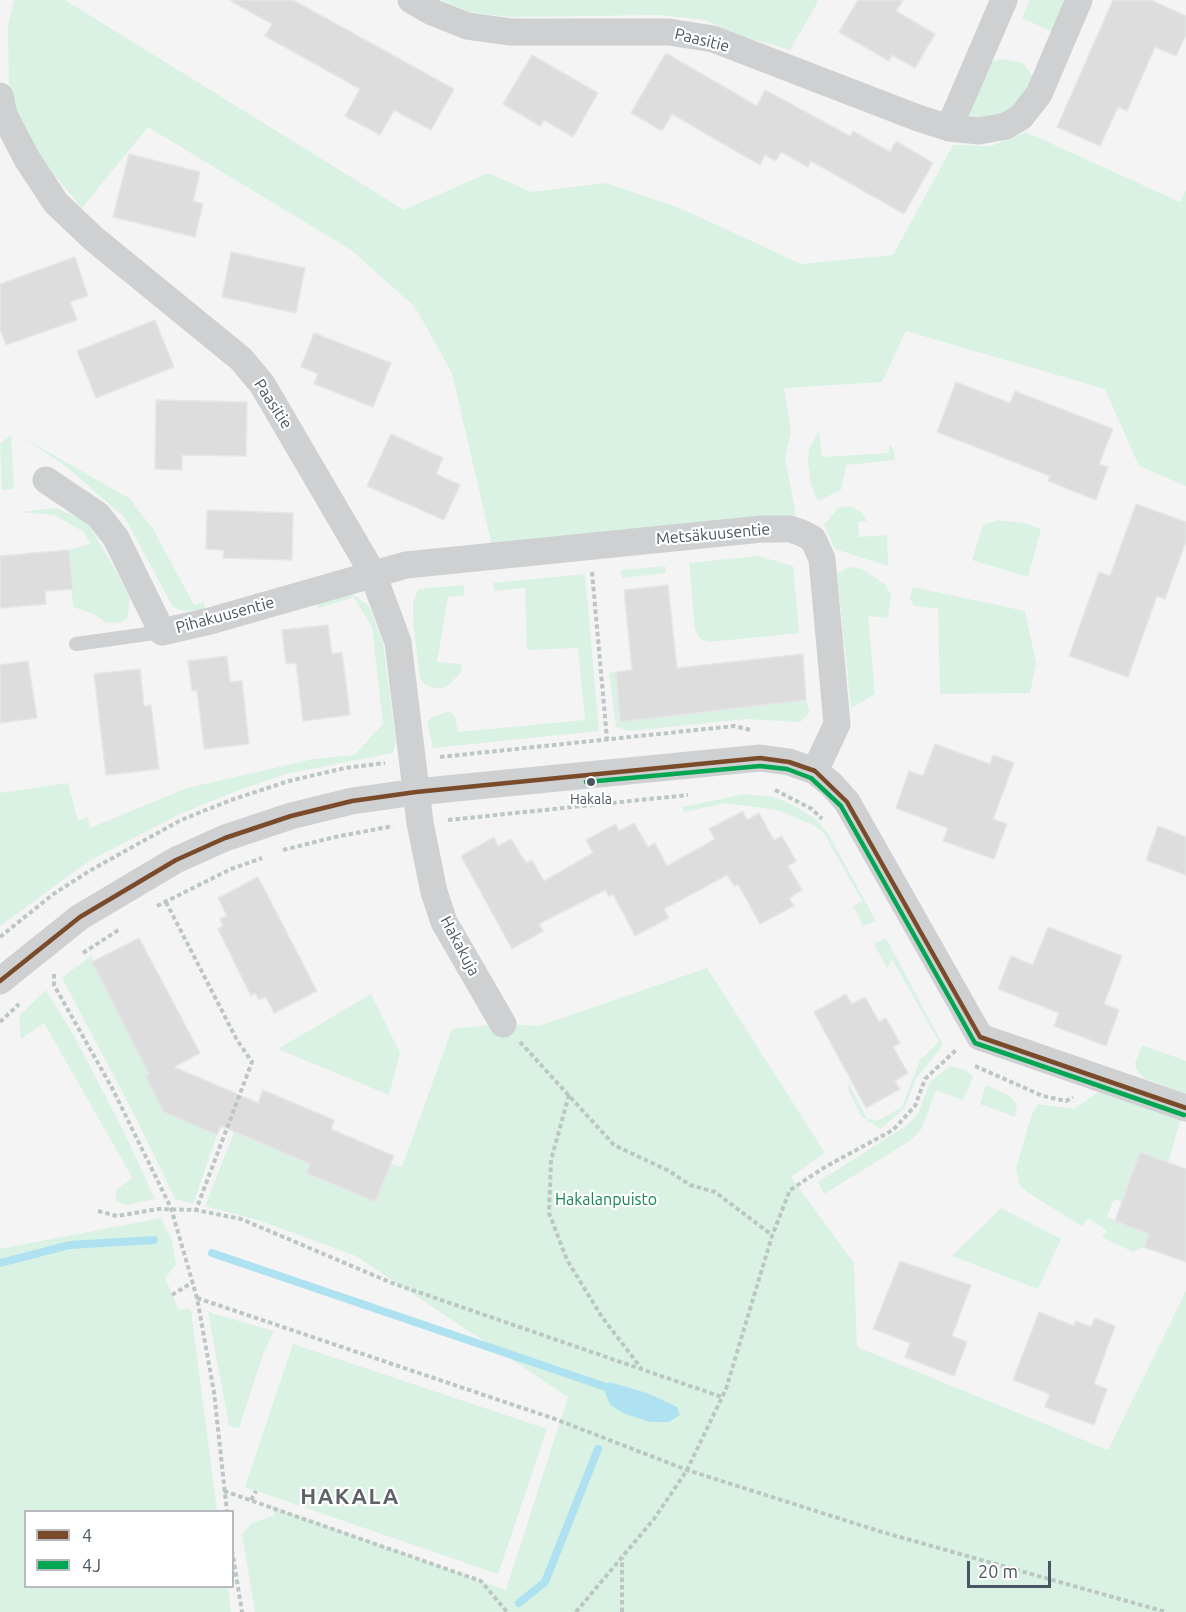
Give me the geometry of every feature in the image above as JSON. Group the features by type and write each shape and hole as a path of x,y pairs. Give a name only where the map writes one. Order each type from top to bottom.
{"street":[{"name":"Paasitie","path":"411,0 432,12 467,26 511,32 669,32 713,39 949,128 979,131 1006,126 1021,117 1039,94 1079,0"},
{"path":"949,128 1004,0"},
{"name":"Paasitie","path":"0,96 4,115 27,159 56,203 94,239 228,347 262,384 372,572 398,642 416,792"},
{"name":"Pihakuusentie","path":"46,480 98,515 116,538 162,632 210,621 372,572"},
{"name":"Metsäkuusentie","path":"372,572 418,564 762,529 790,529 802,533 813,539 822,559 837,724 815,771"},
{"path":"0,981 80,917 176,860 225,838 291,816 352,801 416,792 760,758 789,762 815,771 847,802 980,1037 1186,1108"},
{"name":"Hakakuja","path":"416,792 434,892 444,922 503,1024"}],"lane":[{"path":"76,644 162,632"}],"path":[{"path":"591,565 607,739"},
{"path":"764,785 812,809 826,823"},
{"path":"275,853 376,828 696,794"},
{"path":"152,909 231,869 264,857"},
{"path":"166,902 237,1040 252,1062 196,1210"},
{"path":"81,954 126,925"},
{"path":"46,979 63,966"},
{"path":"54,972 54,985 112,1088 171,1208 197,1298 213,1392 227,1510"},
{"path":"0,1022 24,999"},
{"path":"503,1024 614,1145 669,1171 690,1185 715,1192 772,1236"},
{"path":"950,1040 964,1057"},
{"path":"576,1612 654,1519 687,1470 722,1396 772,1236 790,1190 825,1167 893,1130 915,1106 925,1079 956,1050"},
{"path":"972,1063 980,1070 1043,1096 1066,1101 1103,1079"},
{"path":"569,1095 551,1160 549,1213 567,1260 602,1317 643,1369"},
{"path":"98,1211 117,1216 171,1208 196,1210 241,1219 392,1283 722,1396"},
{"path":"172,1295 193,1282"},
{"path":"197,1298 555,1419 687,1470 914,1541 1166,1612"},
{"path":"224,1491 481,1581 507,1612"},
{"path":"251,1500 256,1491"},
{"path":"622,1557 622,1612"},
{"path":"234,1562 242,1612"}],"green space":[{"path":"14,0 65,0 404,210 488,173 531,192 606,183 682,209 801,264 893,255 953,145 991,146 1026,132 1180,202 1186,190 1186,486 1139,466 1105,389 906,331 882,382 784,388 791,432 785,458 796,515 492,546 452,373 415,307 351,250 148,127 82,208 51,171 26,135 9,95 8,26"},
{"path":"441,0 819,0 790,50 741,36 705,20 659,15 512,17 468,12"},
{"path":"1030,0 1069,0 1055,33 1022,18"},
{"path":"1002,59 1023,63 1035,80 1015,112 974,120 970,113 989,63"},
{"path":"819,432 822,457 889,453 889,444 893,448 895,460 846,465 841,490 818,501 811,485 808,463 809,448"},
{"path":"11,435 14,489 2,490 0,444"},
{"path":"22,437 129,498 153,529 194,605 204,602 205,609 184,611 173,607 125,518 67,467"},
{"path":"850,506 861,512 867,521 858,522 859,537 887,535 888,566 835,549 824,525 838,508"},
{"path":"56,508 87,522 112,564 130,598 127,618 122,622 107,623 92,613 73,607 69,550 90,544 84,532 54,515 20,512"},
{"path":"998,520 1024,523 1041,529 1028,577 972,560 983,525"},
{"path":"758,556 793,566 799,633 708,642 699,638 695,629 689,563"},
{"path":"665,566 666,573 622,578 621,570"},
{"path":"849,567 862,569 885,584 891,595 888,618 868,616 875,694 851,708 837,574"},
{"path":"585,574 599,731 433,748 427,722 432,717 449,711 455,716 458,732 585,720 578,648 527,650 525,588 494,591 493,583"},
{"path":"463,585 465,595 448,597 437,662 461,664 462,671 449,685 440,689 427,686 420,679 413,601 419,589"},
{"path":"913,587 1025,611 1036,663 1030,693 940,694 938,609 914,606 910,599"},
{"path":"351,593 369,606 383,643 396,741 393,753 286,774 236,791 178,815 89,861 0,926 0,793 68,783 78,821 88,817 90,828 187,788 314,759 354,755 383,724 372,627 354,597 318,608 317,599"},
{"path":"616,672 621,722 806,700 810,712 800,722 746,719 630,731 616,727 609,673"},
{"path":"745,794 774,797 793,805 818,821 829,835 876,921 863,926 853,906 862,901 823,832 811,824 777,810 726,803 684,812 682,807"},
{"path":"886,938 943,1045 916,1079 904,1109 880,1129 861,1116 847,1087 849,1084 867,1119 879,1120 902,1107 920,1060 939,1042 892,959 887,968 874,944"},
{"path":"92,955 93,962 149,1074 145,1076 164,1112 217,1135 193,1204 175,1199 137,1120 62,978"},
{"name":"Hakalanpuisto","path":"707,968 825,1153 791,1177 854,1263 857,1347 1108,1450 1186,1291 1186,1612 255,1612 242,1534 252,1523 275,1515 271,1506 506,1590 568,1397 356,1256 258,1220 205,1206 235,1130 310,1164 375,1202 391,1164 402,1167 452,1029 503,1024 539,1026"},
{"path":"46,990 73,1034 122,1128 155,1199 126,1205 116,1201 116,1190 132,1177 44,1023 21,1039 19,1016"},
{"path":"371,994 400,1053 389,1095 278,1049"},
{"path":"1142,1045 1186,1061 1186,1094 1144,1078 1136,1069 1135,1063"},
{"path":"950,1066 966,1070 973,1077 963,1100 936,1090 922,1128 913,1139 824,1194 818,1182 906,1126 918,1114 930,1082"},
{"path":"986,1085 1010,1096 1017,1105 1015,1117 980,1104"},
{"path":"1100,1091 1182,1115 1166,1170 1156,1158 1140,1152 1122,1202 1114,1199 1107,1217 1149,1234 1144,1247 1133,1252 1102,1237 1107,1231 1088,1218 1082,1226 1027,1192 1019,1184 1016,1168 1032,1114 1038,1104 1074,1109"},
{"path":"1001,1208 1061,1239 1038,1289 952,1256"},
{"path":"161,1218 172,1240 176,1265 165,1278 179,1310 187,1308 191,1310 217,1510 24,1510 24,1588 228,1588 231,1612 0,1612 0,1249"},
{"path":"208,1312 274,1331 263,1354 239,1428 229,1426"},
{"path":"293,1344 547,1429 498,1574 245,1487"}],"water":[{"path":"609,1382 647,1393 677,1407 680,1415 669,1422 650,1422 625,1414 610,1405 604,1390"}],"building":[{"path":"229,0 293,0 454,89 431,130 394,110 380,135 345,116 360,89 265,36 272,24"},
{"path":"858,0 903,0 896,11 935,34 915,68 892,55 889,61 839,32"},
{"path":"1113,0 1151,0 1186,16 1186,35 1176,56 1155,47 1127,111 1118,107 1100,146 1057,127"},
{"path":"666,53 757,106 765,90 850,136 853,131 890,152 896,141 933,163 904,214 811,161 808,167 781,152 776,161 765,155 760,165 672,114 662,131 631,113"},
{"path":"532,55 598,93 573,137 544,120 540,126 503,104"},
{"path":"129,154 200,172 193,201 203,204 195,237 113,217"},
{"path":"231,252 305,268 296,313 222,297"},
{"path":"75,257 88,296 70,302 77,320 6,345 0,329 0,284"},
{"path":"155,320 174,367 96,398 77,351"},
{"path":"314,333 391,363 373,407 314,384 318,374 301,367"},
{"path":"956,382 1010,403 1015,391 1113,429 1099,464 1108,467 1096,500 1048,481 1050,476 937,432"},
{"path":"156,400 247,402 246,456 182,455 182,470 155,469"},
{"path":"391,434 443,458 436,474 460,485 444,520 367,486"},
{"path":"1136,504 1186,522 1186,541 1165,599 1157,596 1128,677 1069,656 1099,572 1110,576"},
{"path":"207,510 293,513 292,560 223,558 224,550 206,549"},
{"path":"69,550 73,589 45,591 46,604 0,608 0,556"},
{"path":"668,585 677,668 803,654 806,700 620,722 616,672 632,670 624,590"},
{"path":"328,625 332,654 342,652 350,715 303,721 296,663 286,664 282,630"},
{"path":"227,656 230,682 242,681 249,744 204,749 197,690 192,691 188,661"},
{"path":"28,661 37,718 0,723 0,665"},
{"path":"140,669 144,706 151,705 159,769 106,775 94,674"},
{"path":"935,744 990,764 993,755 1014,763 993,819 1007,824 994,859 943,841 948,828 896,808 909,771 923,776"},
{"path":"743,811 747,820 759,813 774,840 782,836 796,861 788,866 802,890 789,898 794,906 760,924 738,884 734,886 727,875 664,909 669,918 635,936 613,894 609,896 605,890 539,924 543,931 512,949 461,856 494,837 498,846 511,839 526,863 532,860 544,881 593,853 586,840 616,824 619,831 634,823 648,847 655,843 667,866 715,839 709,829"},
{"path":"1158,826 1186,837 1186,875 1146,860"},
{"path":"258,877 317,991 274,1013 266,997 259,1000 255,993 251,996 218,929 223,926 220,919 227,916 218,898"},
{"path":"1048,927 1122,956 1104,1004 1119,1010 1106,1046 1054,1026 1059,1013 998,989 1011,956 1033,965"},
{"path":"139,938 200,1053 174,1067 258,1103 263,1090 334,1120 331,1129 394,1156 375,1202 306,1173 310,1164 221,1126 217,1135 164,1112 145,1076 149,1074 92,962"},
{"path":"846,994 852,1004 865,997 879,1022 886,1018 900,1043 893,1047 908,1073 895,1081 900,1089 866,1108 814,1012"},
{"path":"1140,1152 1186,1169 1186,1262 1144,1247 1149,1234 1115,1221"},
{"path":"900,1261 971,1285 952,1336 967,1342 954,1376 905,1357 910,1343 873,1329"},
{"path":"1039,1312 1074,1326 1076,1321 1091,1327 1095,1318 1115,1326 1094,1384 1107,1389 1094,1425 1045,1407 1050,1394 1013,1380"}],"waterway":[{"path":"0,1263 70,1245 154,1240"},
{"path":"212,1253 606,1387"},
{"path":"519,1603 545,1582 598,1449"}],"transit line":[{"name":"4","path":"0,981 80,917 176,860 225,838 291,816 352,801 416,792 760,758 789,762 815,771 847,802 980,1037 1186,1108"},
{"name":"4J","path":"586,782 760,766 787,769 811,778 841,806 975,1043 1184,1115"}],"place":[{"name":"Hakala","path":"591,782"}],"district":[{"name":"HAKALA","path":"350,1497"}]}
